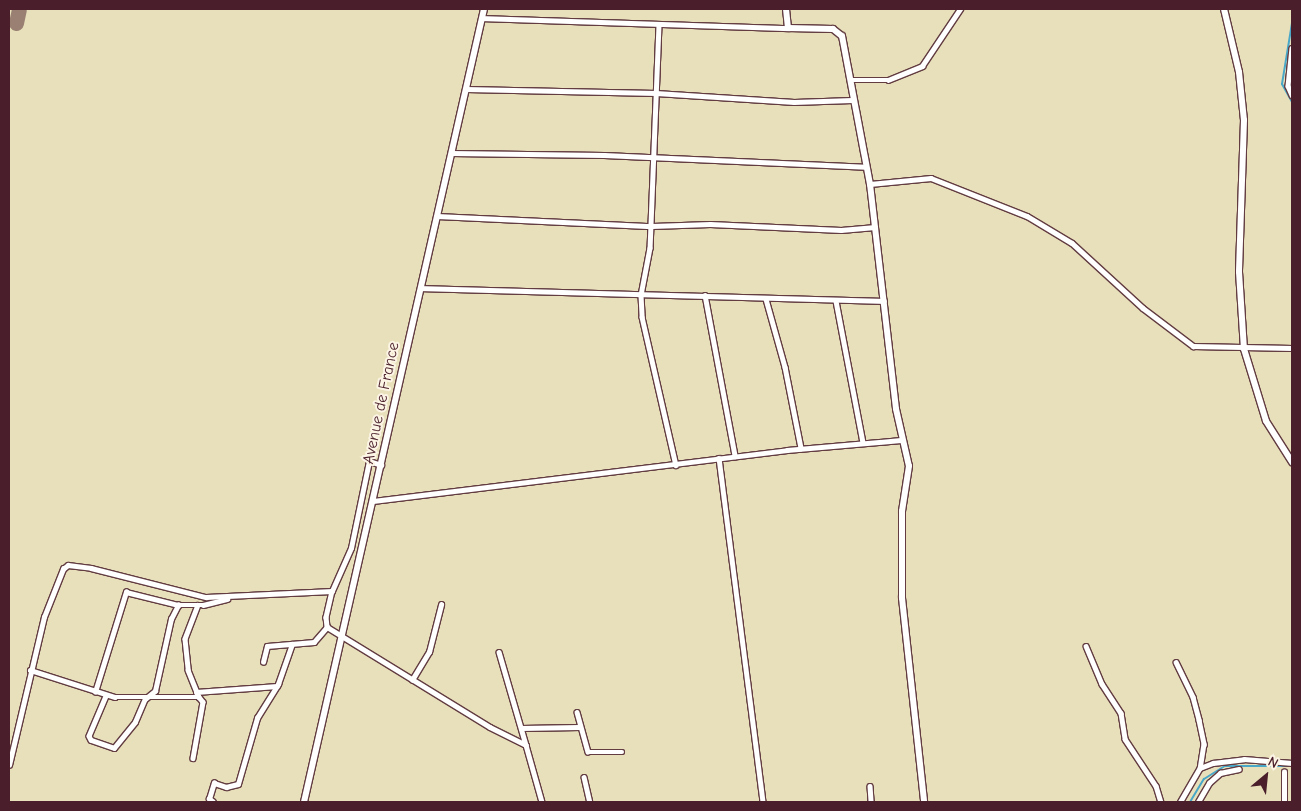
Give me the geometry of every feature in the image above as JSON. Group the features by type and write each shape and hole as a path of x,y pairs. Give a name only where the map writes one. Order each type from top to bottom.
{"street":[{"name":"Avenue de France","path":"304,802 484,9"},
{"path":"786,9 788,28"},
{"path":"850,80 888,80 922,66 960,9"},
{"path":"1224,9 1239,72 1244,120 1240,254 1244,349 1266,421 1292,462"},
{"path":"482,18 659,26 788,28 839,32 844,43 852,100 865,168 870,184 901,440 909,466 902,511 902,598 924,802"},
{"path":"659,26 652,226 641,295 642,317 676,465"},
{"path":"1292,48 1288,86 1292,95"},
{"path":"466,89 656,93 794,102 852,100"},
{"path":"451,153 865,168"},
{"path":"870,184 931,178 1027,216 1072,243 1143,308 1190,344 1244,349 1292,348"},
{"path":"437,216 652,226 714,224 841,230 875,227"},
{"path":"420,288 884,301"},
{"path":"705,295 735,456"},
{"path":"766,299 785,368 801,448"},
{"path":"836,301 863,442"},
{"path":"373,501 676,465 801,448 901,440"},
{"path":"718,458 762,802"},
{"path":"381,465 369,461 351,548 332,591 326,618 328,627 342,639 526,745"},
{"path":"9,765 21,721 30,670 58,577 68,565 111,572 206,597 332,591"},
{"path":"95,692 126,592 178,605 198,605 234,597"},
{"path":"412,680 429,652 441,604"},
{"path":"106,696 89,736 112,748 136,722 145,699 155,691 171,620 178,605"},
{"path":"193,758 203,702 196,692 188,670 184,639 198,605"},
{"path":"263,662 267,646 314,642 328,627"},
{"path":"213,802 209,799 214,783 226,787 238,784 257,718 277,686 292,644"},
{"path":"1086,646 1102,684 1122,713 1126,741 1156,786 1161,802"},
{"path":"499,652 542,802"},
{"path":"1176,662 1193,697 1201,727 1204,749 1200,768 1180,802"},
{"path":"30,670 106,696 145,699 199,697"},
{"path":"196,692 277,686"},
{"path":"577,712 579,727 590,753 622,752"},
{"path":"521,728 579,727"},
{"path":"1200,768 1225,760 1292,763"},
{"path":"1198,802 1209,783 1220,773 1239,769"},
{"path":"1284,772 1284,802"},
{"path":"584,777 590,802"},
{"path":"870,786 872,802"}],"waterway":[{"path":"1292,23 1282,84 1292,102"},
{"path":"1190,802 1204,779 1225,766 1292,766"}],"taxiway":[{"path":"16,23 19,9"}]}
